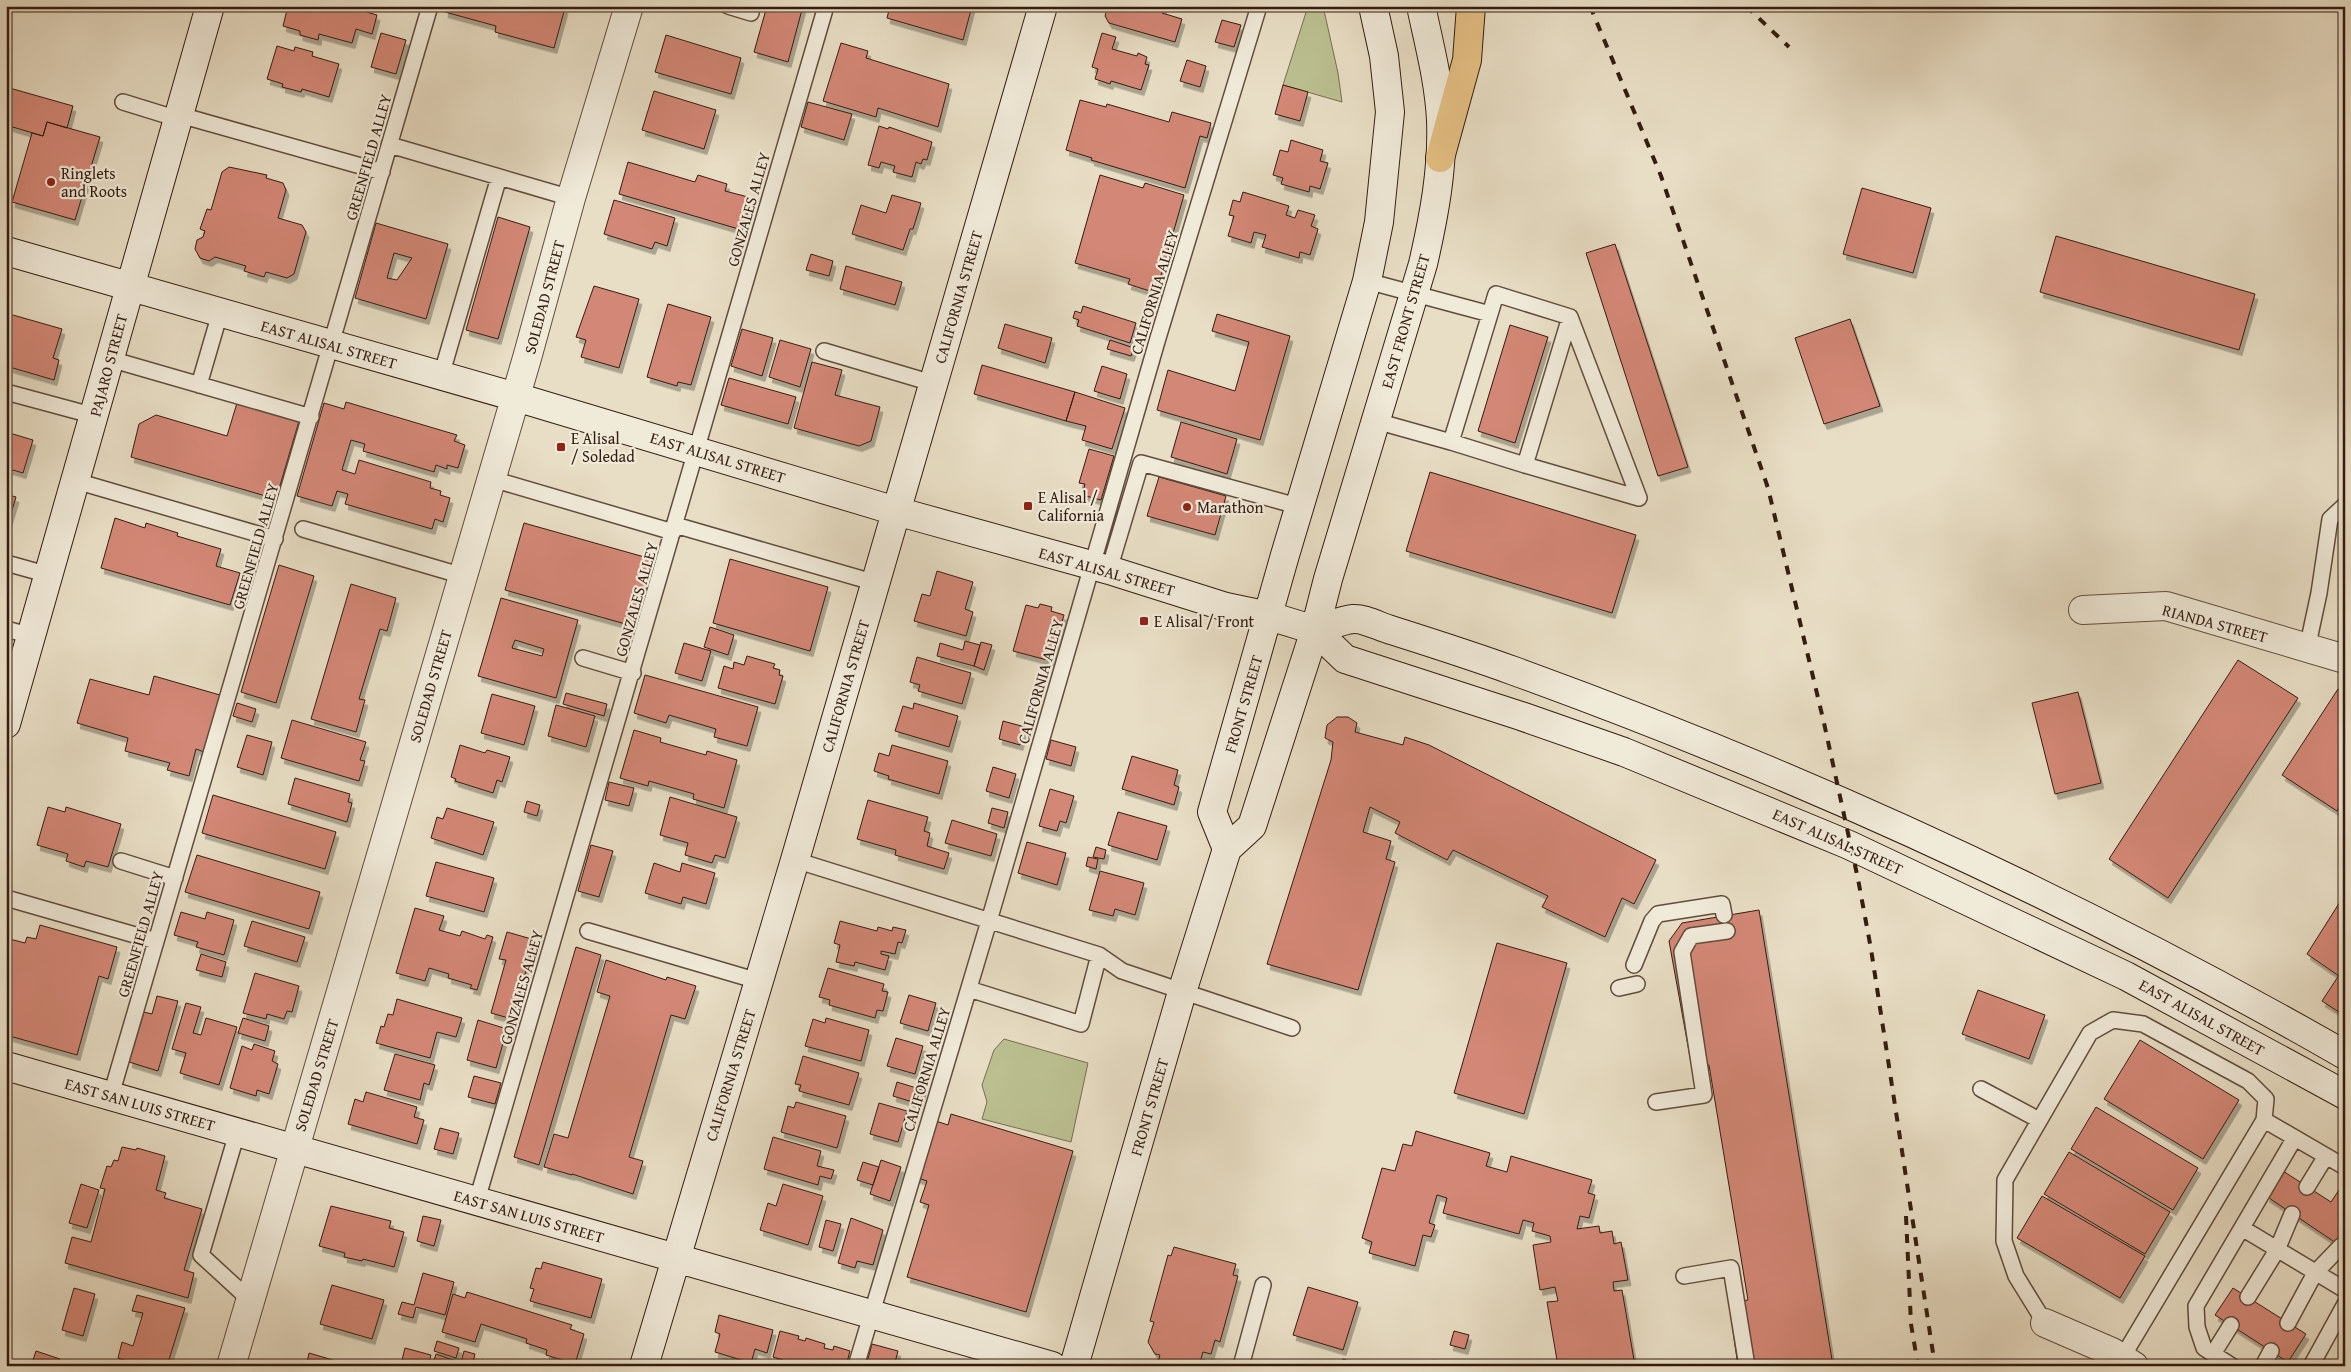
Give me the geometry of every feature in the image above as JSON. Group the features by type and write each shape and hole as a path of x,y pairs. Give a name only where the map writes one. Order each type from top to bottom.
{"main road":[{"name":"PAJARO STREET","path":"6,724 19,633 49,575 210,6"},
{"name":"SOLEDAD STREET","path":"231,1366 516,397 571,198 629,6"},
{"name":"CALIFORNIA STREET","path":"644,1366 876,583 932,383 1043,6"},
{"path":"1269,616 1284,555 1301,507 1367,280 1379,222 1390,112 1384,56 1374,6"},
{"name":"EAST FRONT STREET","path":"1315,630 1328,579 1414,293 1435,212 1440,158 1440,118 1435,67 1421,6"},
{"path":"1440,158 1466,60 1471,6"},
{"name":"EAST ALISAL STREET","path":"6,251 516,397 896,511 1101,568 1226,607 1269,616 1315,630 1345,659 1624,752 1849,845 2126,976 2345,1095"},
{"name":"RIANDA STREET","path":"2083,610 2166,606 2345,660"},
{"name":"FRONT STREET","path":"1074,1366 1182,992 1226,849 1212,812 1269,616"},
{"path":"1226,849 1252,826 1315,630 1354,619 1419,639 1584,696 1790,779 1948,850 2096,922 2345,1055"},
{"name":"EAST SAN LUIS STREET","path":"6,1066 1052,1366"},
{"path":"2045,1324 2128,1362"}],"lane":[{"name":"GREENFIELD ALLEY","path":"111,1095 430,6"},
{"path":"728,6 751,13"},
{"name":"GONZALES ALLEY","path":"477,1200 633,673 695,450 826,6"},
{"name":"CALIFORNIA ALLEY","path":"856,1366 968,989 1101,568 1158,338 1259,6"},
{"path":"122,102 382,172"},
{"path":"390,145 571,198"},
{"path":"440,376 499,177"},
{"path":"1367,280 1490,314"},
{"path":"1451,442 1496,294 1570,317"},
{"path":"199,385 220,313"},
{"path":"1525,465 1570,317"},
{"path":"1376,421 1639,498 1570,317"},
{"path":"824,351 932,383"},
{"path":"110,359 311,417"},
{"path":"6,392 95,416"},
{"path":"1101,568 1141,463 1301,507"},
{"path":"492,479 876,583"},
{"path":"76,481 275,540"},
{"path":"2307,649 2319,592 2330,519 2345,505"},
{"path":"303,529 463,576"},
{"path":"6,563 49,575"},
{"path":"583,658 633,673"},
{"path":"794,860 1100,955 1122,972 1292,1028"},
{"path":"121,861 175,878"},
{"path":"6,898 156,941"},
{"path":"1634,965 1652,920 1658,914 1722,904 1724,915"},
{"path":"588,930 758,981"},
{"path":"1656,1102 1704,1095 1682,952 1691,936 1727,931"},
{"path":"968,989 1080,1024 1100,955"},
{"path":"1619,988 1637,984"},
{"path":"2045,1324 2016,1276 2004,1241 2005,1180 2090,1033 2113,1020 2143,1024 2248,1081 2266,1099 2264,1120 2128,1362"},
{"path":"1980,1089 2039,1120"},
{"path":"2264,1120 2345,1167"},
{"path":"237,1133 202,1255 250,1300"},
{"path":"2232,1366 2204,1348 2197,1328 2196,1306 2294,1138"},
{"path":"2307,1187 2326,1156"},
{"path":"2248,1297 2277,1250 2292,1214"},
{"path":"2242,1228 2315,1274 2345,1290"},
{"path":"2288,1323 2315,1274 2341,1246"},
{"path":"1684,1276 1731,1268 1747,1366"},
{"path":"1241,1366 1263,1285"},
{"path":"2311,1366 2345,1304"},
{"path":"2213,1354 2230,1325"},
{"path":"2263,1366 2271,1351"}],"green space":[{"path":"1308,6 1323,6 1338,73 1342,102 1283,85"},
{"path":"1004,1039 1088,1063 1071,1142 982,1119 987,1102 982,1085 994,1050"}],"building":[{"path":"288,6 345,6 377,15 372,34 356,29 352,43 319,34 318,40 300,35 300,31 283,26"},
{"path":"446,6 560,6 565,8 554,48 495,32 496,26 445,12"},
{"path":"767,6 803,6 788,62 754,52"},
{"path":"890,6 972,6 963,40 887,18"},
{"path":"1108,6 1164,6 1162,13 1182,19 1175,42 1109,23 1105,16"},
{"path":"1222,20 1241,25 1234,47 1215,42"},
{"path":"381,33 406,40 396,74 371,67"},
{"path":"1102,33 1116,37 1112,49 1137,56 1138,53 1147,57 1145,64 1149,65 1141,90 1111,81 1110,84 1095,79 1098,69 1092,67"},
{"path":"666,35 741,58 731,94 655,72"},
{"path":"841,43 868,51 866,58 949,84 938,127 878,108 876,117 823,101"},
{"path":"277,46 294,51 295,47 313,52 312,56 339,64 329,97 302,89 301,92 282,87 283,84 267,79"},
{"path":"1187,60 1206,66 1200,87 1180,81"},
{"path":"1283,85 1308,92 1300,121 1275,114"},
{"path":"6,87 73,106 67,128 47,122 43,136 6,125"},
{"path":"654,91 716,110 704,149 642,130"},
{"path":"1080,100 1106,107 1107,104 1169,122 1172,112 1211,123 1207,138 1200,136 1185,188 1091,160 1092,158 1066,150"},
{"path":"808,102 852,114 844,140 801,127"},
{"path":"47,122 100,137 75,220 12,202 32,133 43,136"},
{"path":"879,126 888,129 889,127 932,142 927,160 923,159 921,164 916,162 912,177 893,172 895,166 881,162 879,168 868,165"},
{"path":"1291,140 1323,150 1320,161 1328,163 1320,189 1310,186 1309,192 1281,184 1283,178 1273,175 1280,150 1288,152"},
{"path":"628,162 695,182 698,175 727,184 725,191 752,198 742,230 619,194"},
{"path":"229,167 267,175 266,178 283,183 286,190 278,218 302,225 306,232 294,274 287,278 266,272 264,277 244,271 246,266 215,257 209,261 200,258 195,249 197,240 203,237 205,231 200,229 207,209 211,210 222,172"},
{"path":"1100,175 1143,188 1145,183 1184,195 1156,293 1128,284 1130,279 1075,263"},
{"path":"1862,188 1931,208 1913,273 1843,254"},
{"path":"1243,192 1289,206 1286,215 1295,218 1298,210 1315,215 1311,226 1318,229 1310,255 1300,252 1299,258 1262,247 1266,235 1254,232 1251,243 1228,236 1234,216 1229,215 1233,200 1240,202"},
{"path":"892,195 921,203 913,229 910,229 903,250 852,234 861,205 886,213"},
{"path":"614,200 675,218 667,246 655,242 652,249 604,234"},
{"path":"498,217 530,227 498,339 466,330"},
{"path":"376,223 448,244 426,319 355,298","holes":["394,253 412,258 397,280 387,278"]},
{"path":"2056,236 2255,294 2239,350 2040,292"},
{"path":"1615,244 1688,467 1658,476 1586,253"},
{"path":"811,254 833,261 829,276 806,270"},
{"path":"846,266 902,282 895,305 840,289"},
{"path":"594,286 639,299 619,368 581,357 586,340 576,337"},
{"path":"668,304 711,317 691,385 678,382 677,386 647,377"},
{"path":"1083,306 1136,323 1130,343 1077,326 1079,320 1073,318 1075,311 1081,313"},
{"path":"6,313 62,329 53,358 59,360 54,380 6,366"},
{"path":"1217,314 1290,336 1260,440 1157,410 1168,370 1235,391 1249,342 1212,331"},
{"path":"1850,319 1880,406 1824,424 1795,338"},
{"path":"1005,324 1052,338 1045,363 998,348"},
{"path":"1510,325 1548,337 1515,443 1478,431"},
{"path":"742,329 773,338 762,376 731,366"},
{"path":"780,340 811,349 800,387 769,377"},
{"path":"1110,340 1134,348 1131,356 1107,349"},
{"path":"812,362 842,370 835,395 880,407 871,441 859,446 794,428"},
{"path":"982,365 1075,392 1066,421 974,394"},
{"path":"1102,366 1127,374 1120,399 1094,391"},
{"path":"729,378 796,397 788,424 721,405"},
{"path":"1075,392 1125,408 1112,449 1082,440 1086,426 1066,421"},
{"path":"346,402 457,435 454,441 465,445 458,468 447,465 447,469 436,465 434,472 363,451 365,444 351,440 342,470 355,474 359,460 431,482 430,488 441,491 440,495 450,498 443,522 435,519 432,529 345,504 348,494 337,491 332,506 297,496 324,403 344,409"},
{"path":"237,403 299,421 276,499 131,457 139,424 156,415 227,436"},
{"path":"1181,422 1237,439 1227,474 1171,457"},
{"path":"6,432 33,440 23,473 6,468"},
{"path":"1089,449 1114,456 1101,500 1082,495 1085,484 1079,483"},
{"path":"1430,472 1636,535 1612,613 1406,551"},
{"path":"1159,477 1226,496 1215,535 1147,516"},
{"path":"6,494 16,497 6,530"},
{"path":"115,518 145,528 146,523 178,533 177,536 221,549 216,566 240,573 230,605 101,568"},
{"path":"524,523 655,560 636,627 505,590"},
{"path":"730,559 828,587 810,651 713,623"},
{"path":"279,565 314,576 276,703 241,692"},
{"path":"937,571 973,582 965,609 973,612 966,636 914,621 922,594 930,596"},
{"path":"351,584 396,598 387,631 380,629 359,699 365,700 356,732 311,719"},
{"path":"501,598 578,620 556,698 478,676","holes":["515,640 544,649 542,656 512,648"]},
{"path":"1040,604 1052,607 1051,611 1064,615 1051,661 1013,651 1026,605 1038,608"},
{"path":"710,627 734,635 728,655 704,647"},
{"path":"965,641 980,645 974,666 937,656 940,643 963,650"},
{"path":"981,642 992,645 984,670 974,666"},
{"path":"684,643 711,651 702,681 675,673"},
{"path":"747,656 775,664 773,668 780,670 779,675 783,676 775,704 718,688 724,666 733,669 734,662 744,665"},
{"path":"917,657 971,673 962,704 918,691 920,685 910,682"},
{"path":"2238,660 2298,698 2168,898 2109,859"},
{"path":"645,675 758,707 747,746 714,737 716,729 669,715 666,723 634,713"},
{"path":"154,676 220,695 204,752 196,749 189,776 167,770 170,763 125,751 128,738 77,723 90,679 149,695"},
{"path":"2338,689 2345,694 2345,798 2337,811 2282,775"},
{"path":"2078,692 2101,783 2055,794 2032,703"},
{"path":"566,693 607,704 604,716 563,704"},
{"path":"492,694 535,706 524,745 481,733"},
{"path":"237,703 256,709 252,722 233,716"},
{"path":"914,703 958,716 949,747 895,731 903,706 913,709"},
{"path":"556,705 595,716 586,747 548,736"},
{"path":"1337,717 1348,717 1357,723 1355,732 1403,745 1405,737 1429,745 1656,860 1634,904 1622,898 1605,937 1542,907 1548,896 1453,850 1447,860 1395,833 1400,822 1370,807 1363,832 1391,841 1386,859 1395,862 1358,990 1267,964 1331,760 1333,742 1325,738 1327,725"},
{"path":"292,720 366,742 360,760 365,761 359,781 281,758"},
{"path":"1003,721 1025,727 1020,745 999,739"},
{"path":"634,730 661,738 660,742 706,755 707,751 737,760 724,808 693,799 694,794 649,781 648,786 620,778"},
{"path":"247,735 272,742 263,775 237,767"},
{"path":"1051,740 1076,747 1071,766 1046,759"},
{"path":"460,745 485,753 487,750 510,757 502,782 497,780 493,793 455,781 456,779 451,777"},
{"path":"892,745 948,761 939,794 888,779 889,776 874,771 879,753 889,756"},
{"path":"1132,756 1178,770 1174,785 1179,787 1174,805 1122,789"},
{"path":"993,767 1016,774 1009,798 986,791"},
{"path":"295,778 350,794 348,802 352,803 347,822 288,804"},
{"path":"609,782 634,788 629,806 605,800"},
{"path":"1050,789 1074,796 1066,823 1060,821 1057,831 1039,826"},
{"path":"213,795 336,832 325,869 202,833"},
{"path":"670,797 737,817 725,858 715,855 712,863 685,855 688,843 660,835"},
{"path":"868,800 928,817 924,831 930,833 927,846 949,853 944,869 895,855 896,850 857,839"},
{"path":"527,801 540,805 537,816 524,812"},
{"path":"48,807 65,812 66,807 121,824 108,867 86,861 84,867 66,861 68,854 37,845"},
{"path":"447,808 494,822 483,855 431,838 437,817 443,819"},
{"path":"992,808 1008,812 1004,828 988,823"},
{"path":"1118,812 1167,826 1157,860 1108,845"},
{"path":"952,820 997,834 991,856 945,843"},
{"path":"1027,842 1066,853 1057,885 1018,873"},
{"path":"591,845 613,851 599,897 578,891"},
{"path":"1096,847 1106,850 1104,859 1093,857"},
{"path":"197,855 320,892 309,929 185,892"},
{"path":"1088,857 1098,859 1096,869 1086,866"},
{"path":"436,862 494,878 484,912 426,896"},
{"path":"654,863 680,872 682,863 715,873 706,904 683,897 681,904 645,893"},
{"path":"1100,871 1144,883 1135,915 1115,909 1113,916 1089,910"},
{"path":"2345,894 2345,966 2339,976 2307,954"},
{"path":"415,908 444,916 439,930 460,936 462,931 485,939 487,935 493,937 477,990 470,988 472,985 448,978 449,974 429,968 425,981 396,973"},
{"path":"1759,910 1833,1366 1738,1366 1729,1303 1748,1300 1709,1065 1692,1068 1669,941 1682,923"},
{"path":"181,912 205,919 207,912 234,920 224,955 196,947 198,942 174,935"},
{"path":"252,921 305,937 297,962 244,946"},
{"path":"840,921 877,931 878,927 892,931 893,927 906,930 902,943 898,942 895,954 881,951 881,954 889,956 885,970 855,962 854,966 836,962 840,945 834,943"},
{"path":"40,925 117,947 108,979 99,976 77,1055 6,1035 6,938 25,943 27,937 36,939"},
{"path":"507,932 535,940 512,1019 491,1013 506,960 499,959"},
{"path":"1497,943 1567,963 1524,1114 1454,1093"},
{"path":"576,947 601,955 539,1165 514,1157"},
{"path":"201,954 226,962 222,977 196,970"},
{"path":"606,960 666,980 667,977 696,986 685,1019 671,1015 629,1157 643,1161 633,1194 544,1167 554,1134 568,1138 610,996 597,992"},
{"path":"2345,966 2345,1016 2322,1001"},
{"path":"828,968 884,984 882,991 888,992 883,1011 877,1010 875,1018 829,1005 830,1000 819,997"},
{"path":"255,973 299,986 292,1012 287,1011 284,1019 267,1014 266,1019 243,1013"},
{"path":"1978,990 2045,1015 2029,1059 1962,1034"},
{"path":"909,995 936,1003 928,1031 900,1023"},
{"path":"157,996 178,1001 158,1071 129,1062 144,1012 152,1014"},
{"path":"397,999 462,1018 456,1037 437,1032 430,1058 376,1043 381,1026 384,1027 388,1014 393,1015"},
{"path":"186,1003 201,1007 193,1033 201,1035 206,1018 237,1027 219,1085 180,1073 186,1053 172,1049"},
{"path":"243,1018 269,1026 265,1041 238,1033"},
{"path":"826,1018 869,1030 861,1061 805,1046 813,1019 825,1023"},
{"path":"478,1020 507,1029 496,1068 467,1060"},
{"path":"896,1038 923,1046 915,1074 887,1066"},
{"path":"2140,1040 2239,1100 2203,1159 2104,1099"},
{"path":"254,1044 275,1051 272,1061 278,1064 269,1094 257,1090 256,1096 230,1088 242,1046 252,1050"},
{"path":"395,1054 435,1065 429,1085 424,1083 420,1100 384,1090"},
{"path":"803,1056 859,1073 849,1105 799,1091 801,1085 795,1084"},
{"path":"474,1076 501,1083 495,1104 468,1097"},
{"path":"897,1082 923,1090 919,1104 893,1096"},
{"path":"366,1092 417,1107 414,1117 424,1120 417,1144 348,1124 355,1099 363,1102"},
{"path":"796,1102 846,1116 837,1148 781,1132 788,1106 794,1108"},
{"path":"879,1103 907,1111 898,1142 870,1134"},
{"path":"2096,1107 2198,1168 2173,1210 2071,1149"},
{"path":"951,1114 1073,1151 1026,1312 907,1277 929,1205 920,1202 927,1181 915,1177 933,1120 948,1125"},
{"path":"440,1128 459,1133 453,1154 434,1149"},
{"path":"1416,1131 1490,1153 1486,1166 1507,1172 1511,1156 1592,1180 1588,1193 1595,1195 1589,1218 1580,1216 1577,1229 1599,1226 1600,1233 1612,1231 1614,1244 1621,1242 1628,1280 1613,1282 1614,1291 1622,1290 1635,1366 1558,1366 1547,1302 1558,1301 1555,1287 1540,1290 1533,1245 1551,1242 1550,1236 1532,1231 1534,1223 1523,1220 1519,1234 1443,1213 1447,1198 1437,1195 1429,1223 1435,1225 1431,1237 1423,1235 1415,1266 1369,1253 1372,1242 1362,1238 1382,1168 1395,1171 1403,1144 1412,1146"},
{"path":"773,1137 821,1151 817,1166 834,1170 831,1179 820,1176 818,1185 764,1169"},
{"path":"122,1147 136,1150 137,1148 165,1156 156,1190 166,1193 164,1198 202,1209 184,1270 194,1273 188,1298 65,1263 72,1237 91,1242 105,1189 100,1188 107,1166 111,1167 114,1160 118,1161"},
{"path":"2069,1152 2170,1212 2145,1254 2044,1194"},
{"path":"881,1160 901,1167 890,1201 870,1194"},
{"path":"863,1162 879,1167 873,1185 857,1180"},
{"path":"2283,1171 2331,1202 2339,1190 2345,1194 2345,1204 2340,1211 2345,1214 2345,1249 2266,1196"},
{"path":"81,1184 99,1190 87,1228 69,1223"},
{"path":"783,1184 823,1196 808,1245 760,1230 768,1203 776,1206"},
{"path":"2042,1196 2145,1256 2120,1298 2017,1238"},
{"path":"331,1206 391,1221 389,1228 404,1232 394,1267 363,1259 362,1261 344,1257 345,1253 319,1246"},
{"path":"423,1216 441,1220 434,1246 417,1241"},
{"path":"851,1218 883,1230 873,1265 857,1261 855,1268 838,1263"},
{"path":"826,1220 841,1224 833,1251 819,1247"},
{"path":"1174,1247 1236,1264 1233,1275 1238,1276 1220,1342 1215,1340 1211,1354 1203,1352 1199,1366 1170,1366 1158,1362 1160,1355 1155,1354 1148,1342 1154,1322 1150,1321 1168,1255 1171,1256"},
{"path":"543,1262 602,1279 591,1318 530,1301 534,1289 530,1288 536,1268 541,1269"},
{"path":"423,1273 454,1282 445,1315 416,1307 413,1318 398,1314 402,1302 414,1305"},
{"path":"332,1285 384,1300 372,1339 320,1324"},
{"path":"1308,1287 1358,1302 1343,1350 1293,1335"},
{"path":"74,1288 95,1294 83,1336 62,1330"},
{"path":"2233,1288 2306,1334 2288,1362 2215,1315"},
{"path":"467,1292 572,1325 570,1329 584,1334 575,1364 546,1355 547,1350 526,1343 527,1339 481,1324 475,1342 442,1332 453,1294 465,1298"},
{"path":"137,1295 185,1308 167,1366 143,1366 118,1358 122,1342 133,1346 143,1313 132,1311"},
{"path":"719,1315 773,1330 767,1353 755,1349 751,1363 715,1352 720,1334 715,1332"},
{"path":"780,1331 799,1336 798,1339 805,1341 806,1338 825,1344 824,1348 833,1350 834,1346 850,1351 846,1366 782,1366 783,1360 773,1357"},
{"path":"1454,1331 1469,1335 1465,1349 1450,1345"},
{"path":"437,1341 459,1348 456,1358 434,1351"},
{"path":"872,1344 898,1351 894,1366 866,1366"},
{"path":"405,1348 431,1355 428,1366 401,1364"},
{"path":"36,1351 60,1359 58,1366 31,1366"},
{"path":"464,1351 475,1354 472,1366 460,1366"},
{"path":"309,1353 350,1365 350,1366 306,1366"},
{"path":"436,1354 453,1360 451,1366 432,1366"},
{"path":"1343,1359 1365,1366 1341,1366"},
{"path":"482,1360 491,1363 492,1361 509,1366 480,1366"},
{"path":"1433,1360 1445,1364 1445,1366 1431,1366"}],"railway":[{"path":"1590,6 1661,176 1768,488 1824,723 1858,879 1871,949 1935,1366"},
{"path":"1746,6 1789,47"},
{"path":"1906,1216 1911,1324 1918,1366"}],"place":[{"name":"Ringlets and Roots","path":"51,182"},
{"name":"E Alisal / Soledad","path":"561,447"},
{"name":"E Alisal / California","path":"1028,506"},
{"name":"Marathon","path":"1187,507"},
{"name":"E Alisal / Front","path":"1144,621"}]}
